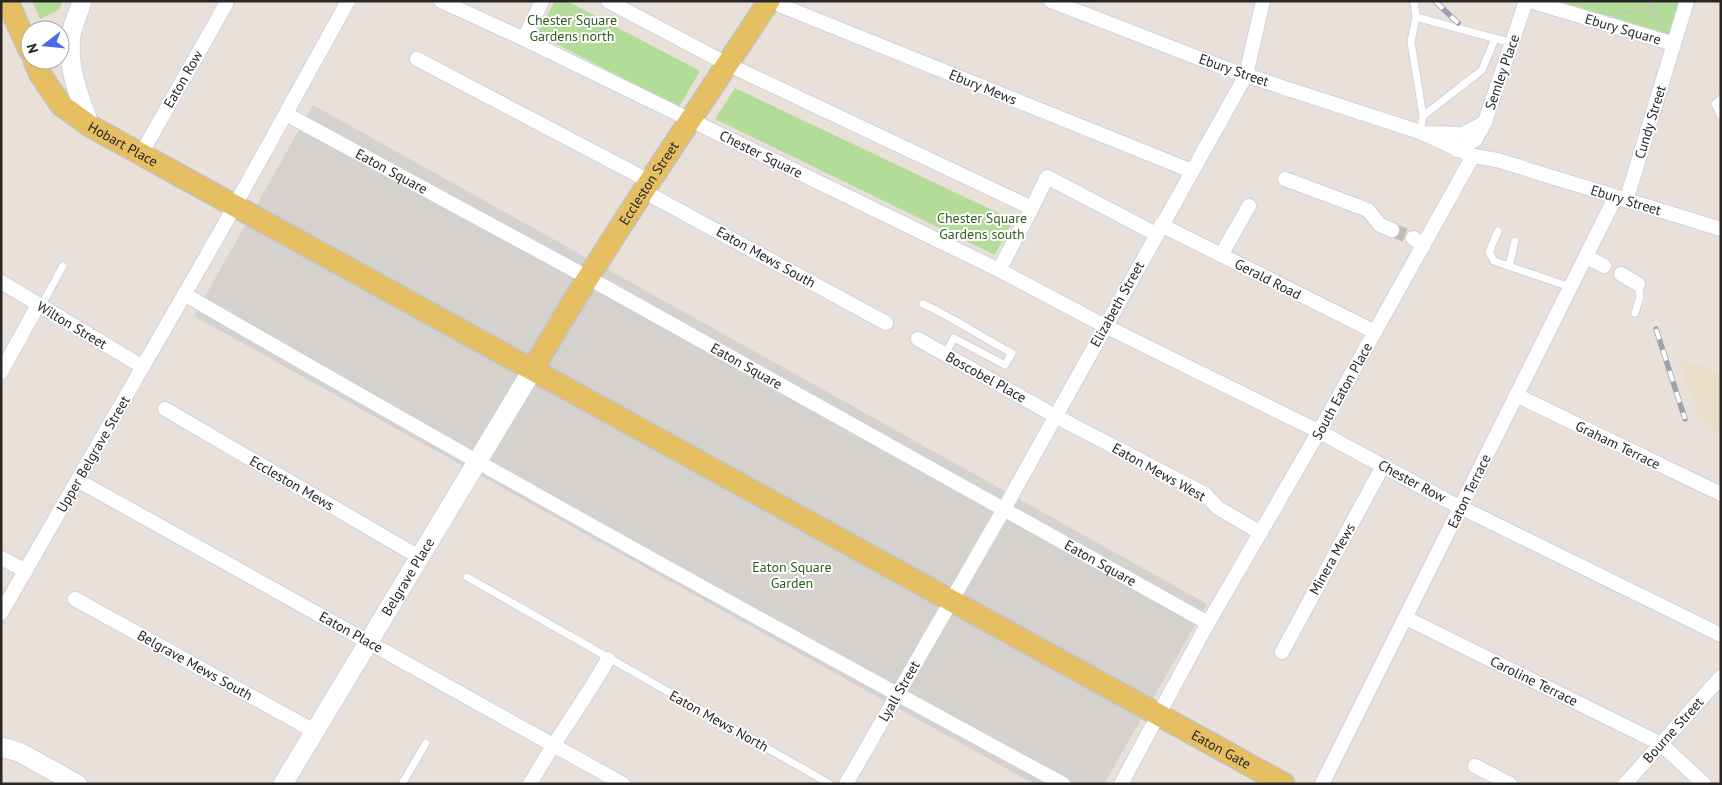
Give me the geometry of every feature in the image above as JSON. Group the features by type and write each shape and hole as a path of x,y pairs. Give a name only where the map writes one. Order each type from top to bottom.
{"main road":[{"name":"Hobart Place","path":"7,1 20,29"},
{"path":"70,28 82,1"},
{"name":"Eccleston Street","path":"532,369 587,277 648,187 768,1"},
{"path":"70,63 73,82 90,126"},
{"name":"Hobart Place","path":"38,70 61,106 90,126 234,205"},
{"path":"234,205 1159,713"},
{"name":"Belgrave Place","path":"283,784 532,369"},
{"name":"Eaton Gate","path":"1159,713 1284,784"},
{"path":"10,750 77,784"}],"street":[{"path":"348,1 184,294 476,461 1063,784"},
{"path":"524,39 542,1"},
{"path":"608,1 728,64 1032,208"},
{"name":"Ebury Mews","path":"776,1 791,10 1192,171"},
{"name":"Ebury Street","path":"1051,1 1246,75 1420,132 1473,156 1497,160 1621,199 1720,225"},
{"name":"Elizabeth Street","path":"952,599 1246,75 1264,1"},
{"name":"Semley Place","path":"1475,140 1485,122 1526,1"},
{"name":"Ebury Square","path":"1530,1 1674,44 1688,1"},
{"name":"Chester Square","path":"446,2 998,270 1105,326"},
{"name":"Eaton Row","path":"141,154 226,4"},
{"name":"Cundy Street","path":"1621,199 1674,44"},
{"name":"Eaton Mews South","path":"416,59 648,187 886,323"},
{"name":"Eaton Square","path":"286,114 587,277 1208,623"},
{"name":"Ebury Street","path":"1420,132 1463,134 1485,122"},
{"path":"1457,150 1475,140 1497,160"},
{"name":"South Eaton Place","path":"1208,623 1376,332 1419,241 1473,156"},
{"path":"998,270 1047,177 1159,230"},
{"path":"1285,179 1366,209 1380,225 1392,230"},
{"name":"Eaton Terrace","path":"1322,784 1570,288 1586,257 1621,199"},
{"path":"1221,255 1249,206"},
{"name":"Gerald Road","path":"1159,230 1221,255 1376,332"},
{"path":"1586,257 1604,266"},
{"path":"1621,274 1638,284"},
{"name":"Wilton Street","path":"1,282 143,366"},
{"name":"Upper Belgrave Street","path":"1,613 184,294"},
{"path":"1,372 39,306"},
{"name":"Chester Row","path":"1105,326 1320,432 1462,506 1721,635"},
{"name":"Boscobel Place","path":"918,339 1054,416"},
{"name":"Graham Terrace","path":"1516,396 1721,494"},
{"name":"Eccleston Mews","path":"165,409 419,557"},
{"name":"Eaton Mews West","path":"1054,416 1205,494 1218,508 1261,533"},
{"name":"Minera Mews","path":"1282,652 1383,466"},
{"name":"Eaton Place","path":"78,481 624,784"},
{"path":"1,558 26,572"},
{"name":"Belgrave Mews South","path":"75,599 314,731"},
{"name":"Lyall Street","path":"846,784 952,599"},
{"name":"Caroline Terrace","path":"1406,618 1661,744 1704,784"},
{"path":"1121,784 1208,623"},
{"path":"530,784 553,743 591,689 608,659"},
{"name":"Bourne Street","path":"1625,784 1721,677"},
{"path":"1,739 10,750"},
{"path":"1475,766 1510,784"}],"lane":[{"path":"1414,1 1416,17 1411,42 1423,116 1420,132"},
{"path":"1416,17 1512,43"},
{"path":"1423,116 1482,70 1495,39"},
{"path":"1721,99 1715,104 1721,116"},
{"path":"1498,231 1490,247 1490,256 1494,261 1570,288"},
{"path":"1509,266 1515,241"},
{"path":"39,306 63,266"},
{"path":"1635,314 1640,297 1638,284"},
{"path":"923,304 956,319 966,329 1012,353 1005,365 954,338 945,354"},
{"name":"Eaton Mews North","path":"467,577 830,784"},
{"path":"402,784 426,743"}],"path":[{"path":"1589,1 1599,6"},
{"path":"1648,1 1664,26"},
{"path":"1618,12 1633,12 1655,1"}],"shaded area":[{"path":"313,105 1207,604 1104,784 1034,784 194,316"},
{"path":"1679,359 1721,373 1721,436 1698,414"}],"green space":[{"path":"32,1 62,1 60,9 40,19"},
{"name":"Chester Square Gardens north","path":"555,1 567,1 700,71 679,107 537,34"},
{"path":"1546,1 1683,1 1671,41"},
{"name":"Chester Square Gardens south","path":"735,88 1013,220 995,255 715,119"}],"tunnel":[{"path":"1392,230 1413,238"}],"railway":[{"path":"1435,1 1458,23"},
{"path":"1656,329 1685,419"}],"park label":[{"name":"Eaton Square Garden","path":"792,576"}]}
